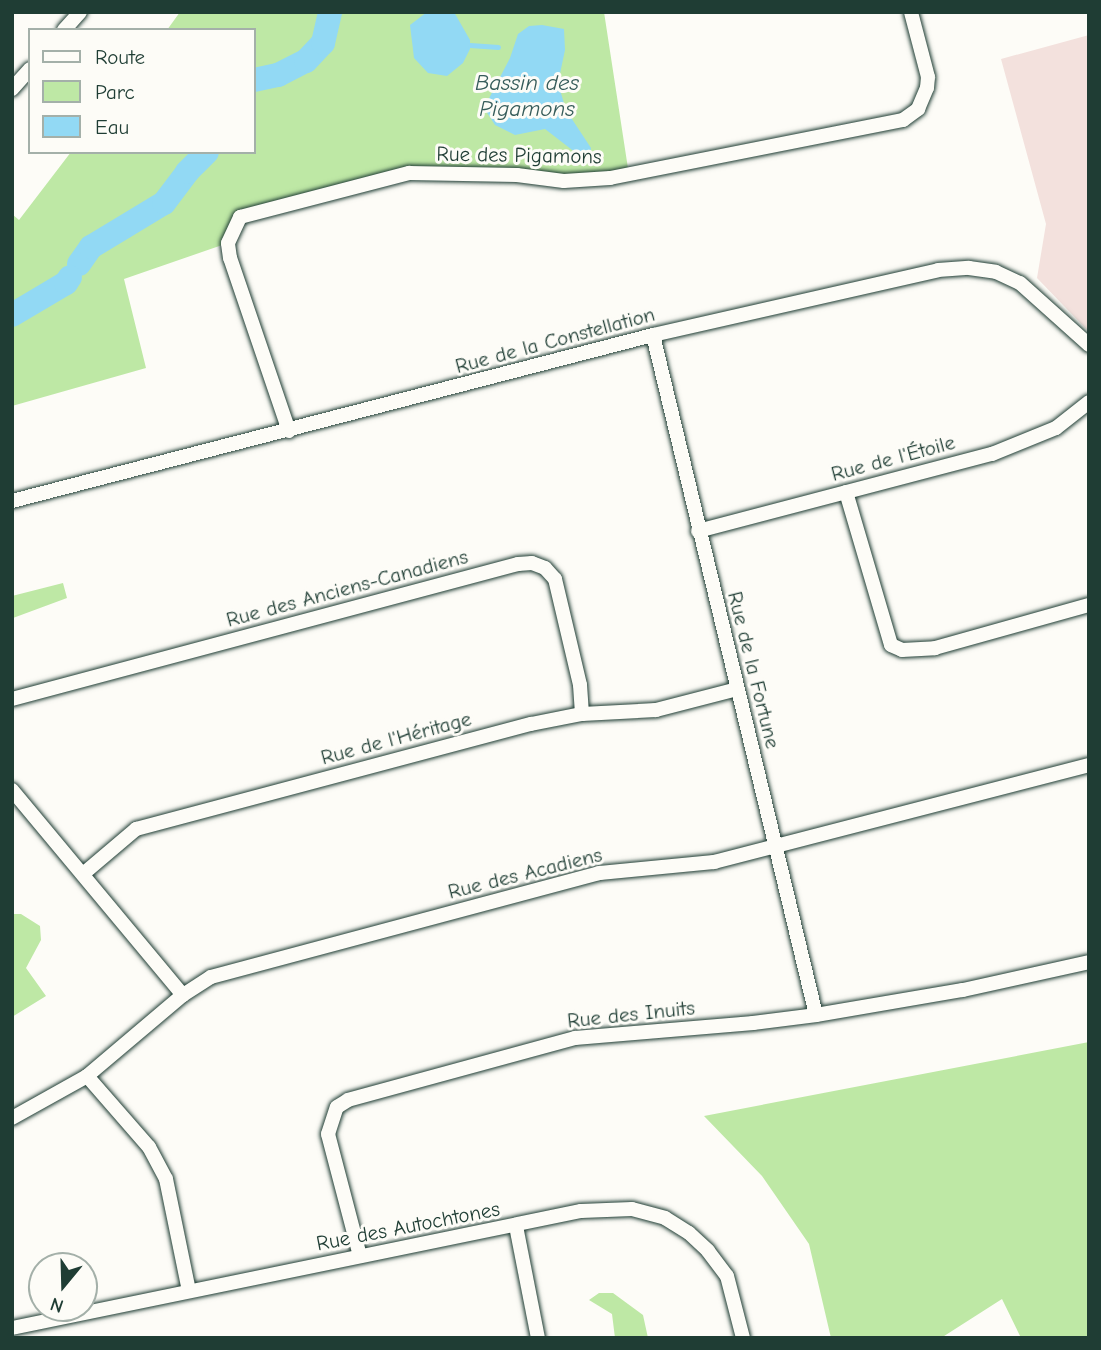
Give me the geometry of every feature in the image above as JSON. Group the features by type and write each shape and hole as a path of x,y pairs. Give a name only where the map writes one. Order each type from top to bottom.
{"street":[{"path":"66,28 80,12"},
{"name":"Rue des Pigamons","path":"289,431 230,258 228,243 240,217 409,173 517,175 564,181 610,178 903,120 918,109 927,88 928,76 911,12"},
{"path":"12,89 28,71"},
{"name":"Rue de la Constellation","path":"12,501 653,335 938,270 969,268 996,272 1020,283 1089,345"},
{"name":"Rue de la Fortune","path":"653,335 816,1014"},
{"name":"Rue de l'Étoile","path":"698,531 992,454 1056,428 1089,402"},
{"path":"846,492 891,645 902,650 935,648 1089,605"},
{"name":"Rue des Anciens-Canadiens","path":"12,699 518,564 532,563 545,568 555,579 580,685 582,715"},
{"name":"Rue de l'Héritage","path":"83,873 136,829 531,724 582,715 656,710 737,689"},
{"name":"Rue des Acadiens","path":"12,1118 87,1076 183,995 211,977 599,873 714,862 1089,765"},
{"path":"12,790 183,995"},
{"name":"Rue des Inuits","path":"360,1256 328,1134 337,1107 348,1100 575,1038 753,1023 816,1014 963,990 1089,962"},
{"path":"87,1076 149,1147 166,1179 189,1291"},
{"name":"Rue des Autochtones","path":"12,1328 581,1211 632,1209 665,1218 689,1233 708,1251 727,1276 743,1338"},
{"path":"516,1226 538,1338"}],"shaded area":[{"path":"1089,35 1089,332 1037,278 1046,224 1001,59"}],"green space":[{"path":"180,12 604,12 629,175 409,173 251,213 228,243 124,279 146,368 12,406 12,214 19,220 69,154 256,154 256,28 168,28"},
{"path":"63,583 67,598 13,618 12,633 12,596"},
{"path":"12,914 21,914 40,926 41,940 26,968 46,996 12,1017"},
{"path":"1089,1042 1089,1338 1021,1338 1002,1299 941,1338 831,1338 809,1244 762,1176 704,1116"},
{"path":"599,1293 613,1293 643,1315 648,1338 615,1338 612,1314 589,1300"}],"water":[{"path":"427,12 454,12 470,40 470,49 463,63 447,76 428,73 414,58 410,25"},
{"name":"Bassin des Pigamons","path":"542,25 564,29 565,50 558,83 566,110 591,148 589,163 545,129 515,135 495,125 484,108 510,58 518,34 529,26"}],"waterway":[{"path":"256,80 278,75 306,61 323,43 330,12"},
{"path":"470,45 498,47"},
{"path":"79,264 91,247 164,203 187,172 205,154"},
{"path":"12,315 66,283 70,277"}]}
